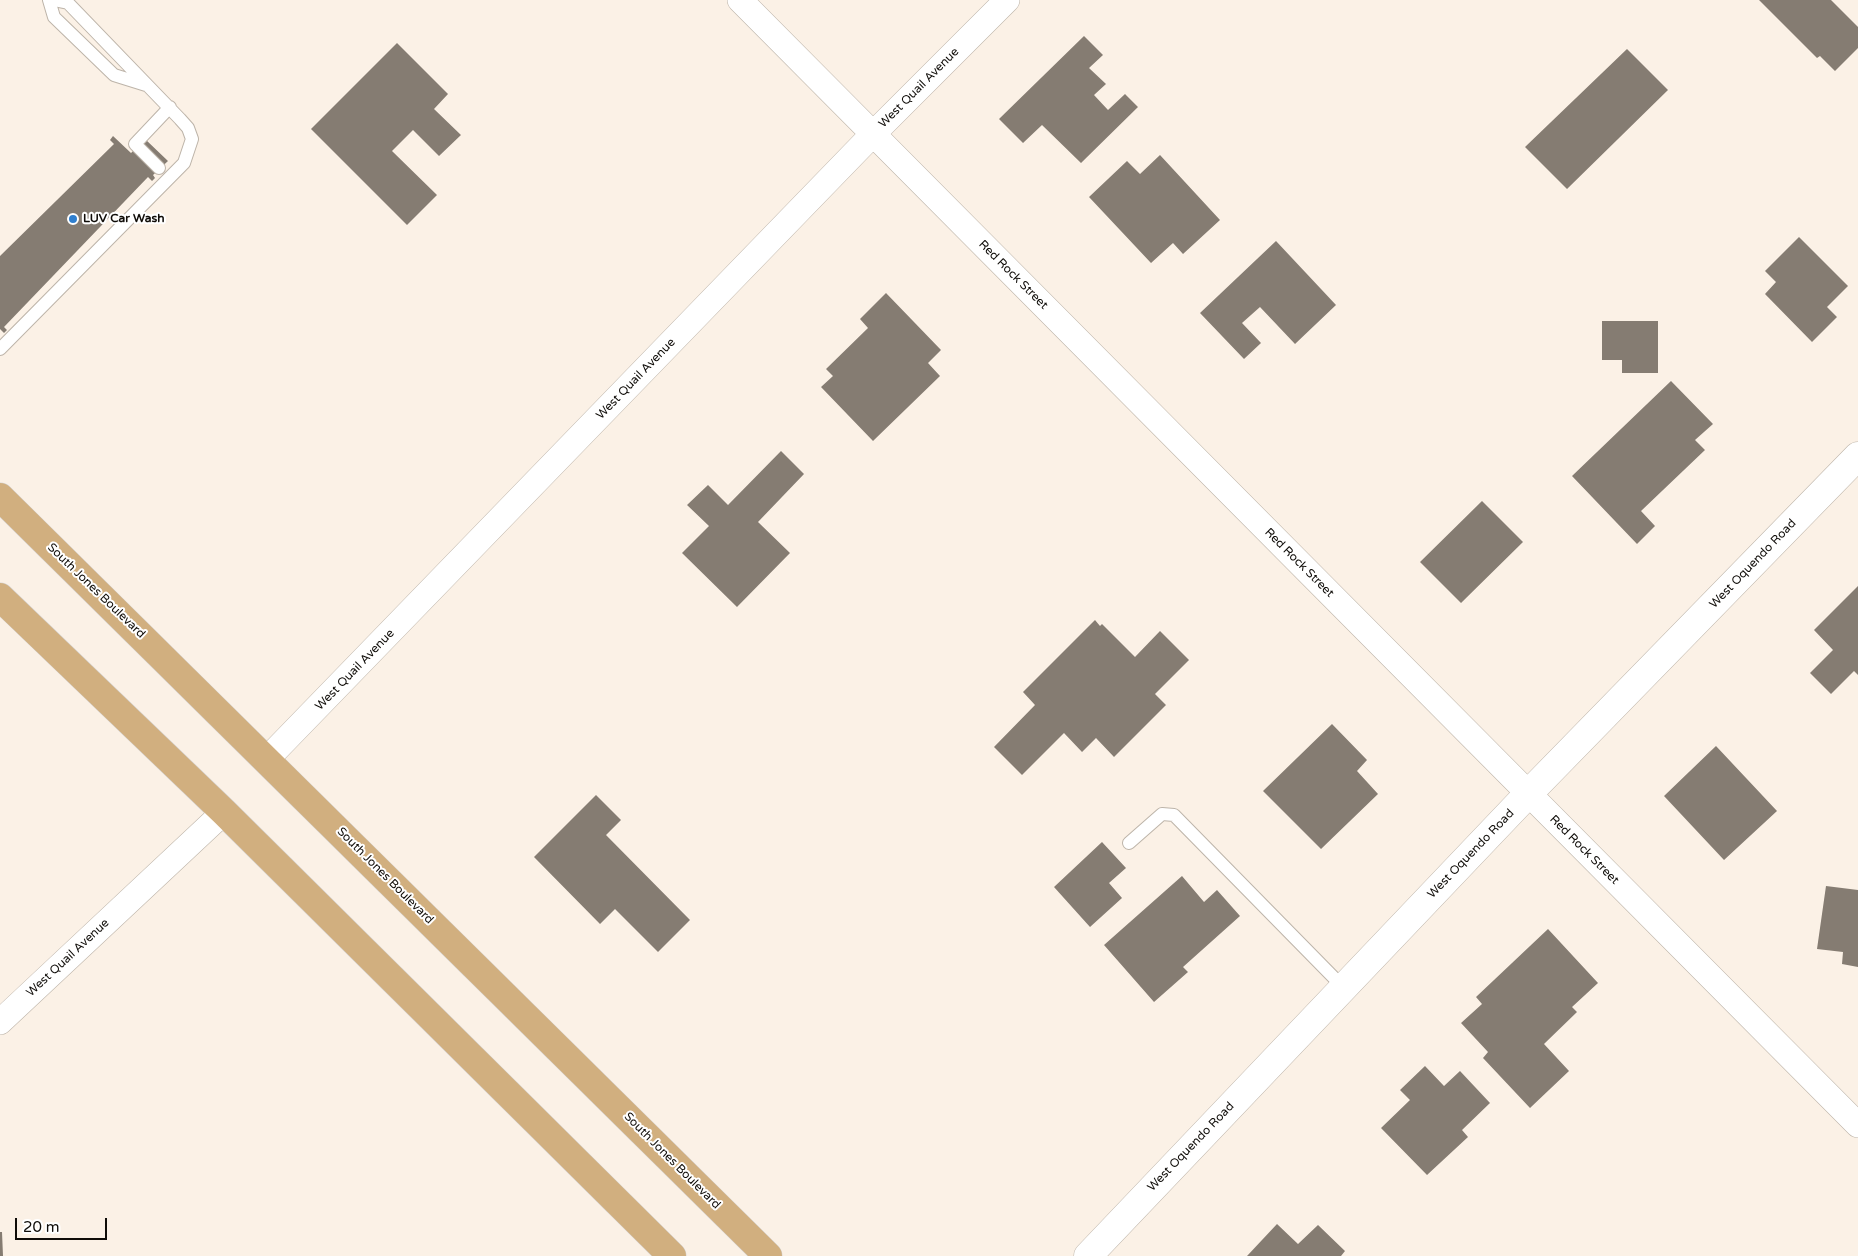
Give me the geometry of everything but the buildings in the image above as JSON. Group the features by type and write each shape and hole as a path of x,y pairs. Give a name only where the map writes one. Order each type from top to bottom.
{"main road":[{"name":"South Jones Boulevard","path":"0,497 768,1256"},
{"path":"0,596 224,812 672,1256"}],"street":[{"name":"Red Rock Street","path":"740,0 1858,1125"},
{"name":"West Quail Avenue","path":"267,759 873,134 1007,0"},
{"name":"West Oquendo Road","path":"1088,1256 1528,794 1858,456"},
{"name":"West Quail Avenue","path":"0,1022 224,812"}],"lane":[{"path":"49,0 54,18 114,75 148,86"},
{"path":"0,348 184,163 192,139 188,128 170,108 68,3 54,0"},
{"path":"159,168 135,144 170,108"},
{"path":"1129,843 1162,814 1174,815 1343,987"}],"place":[{"name":"LUV Car Wash","path":"73,219"}]}
